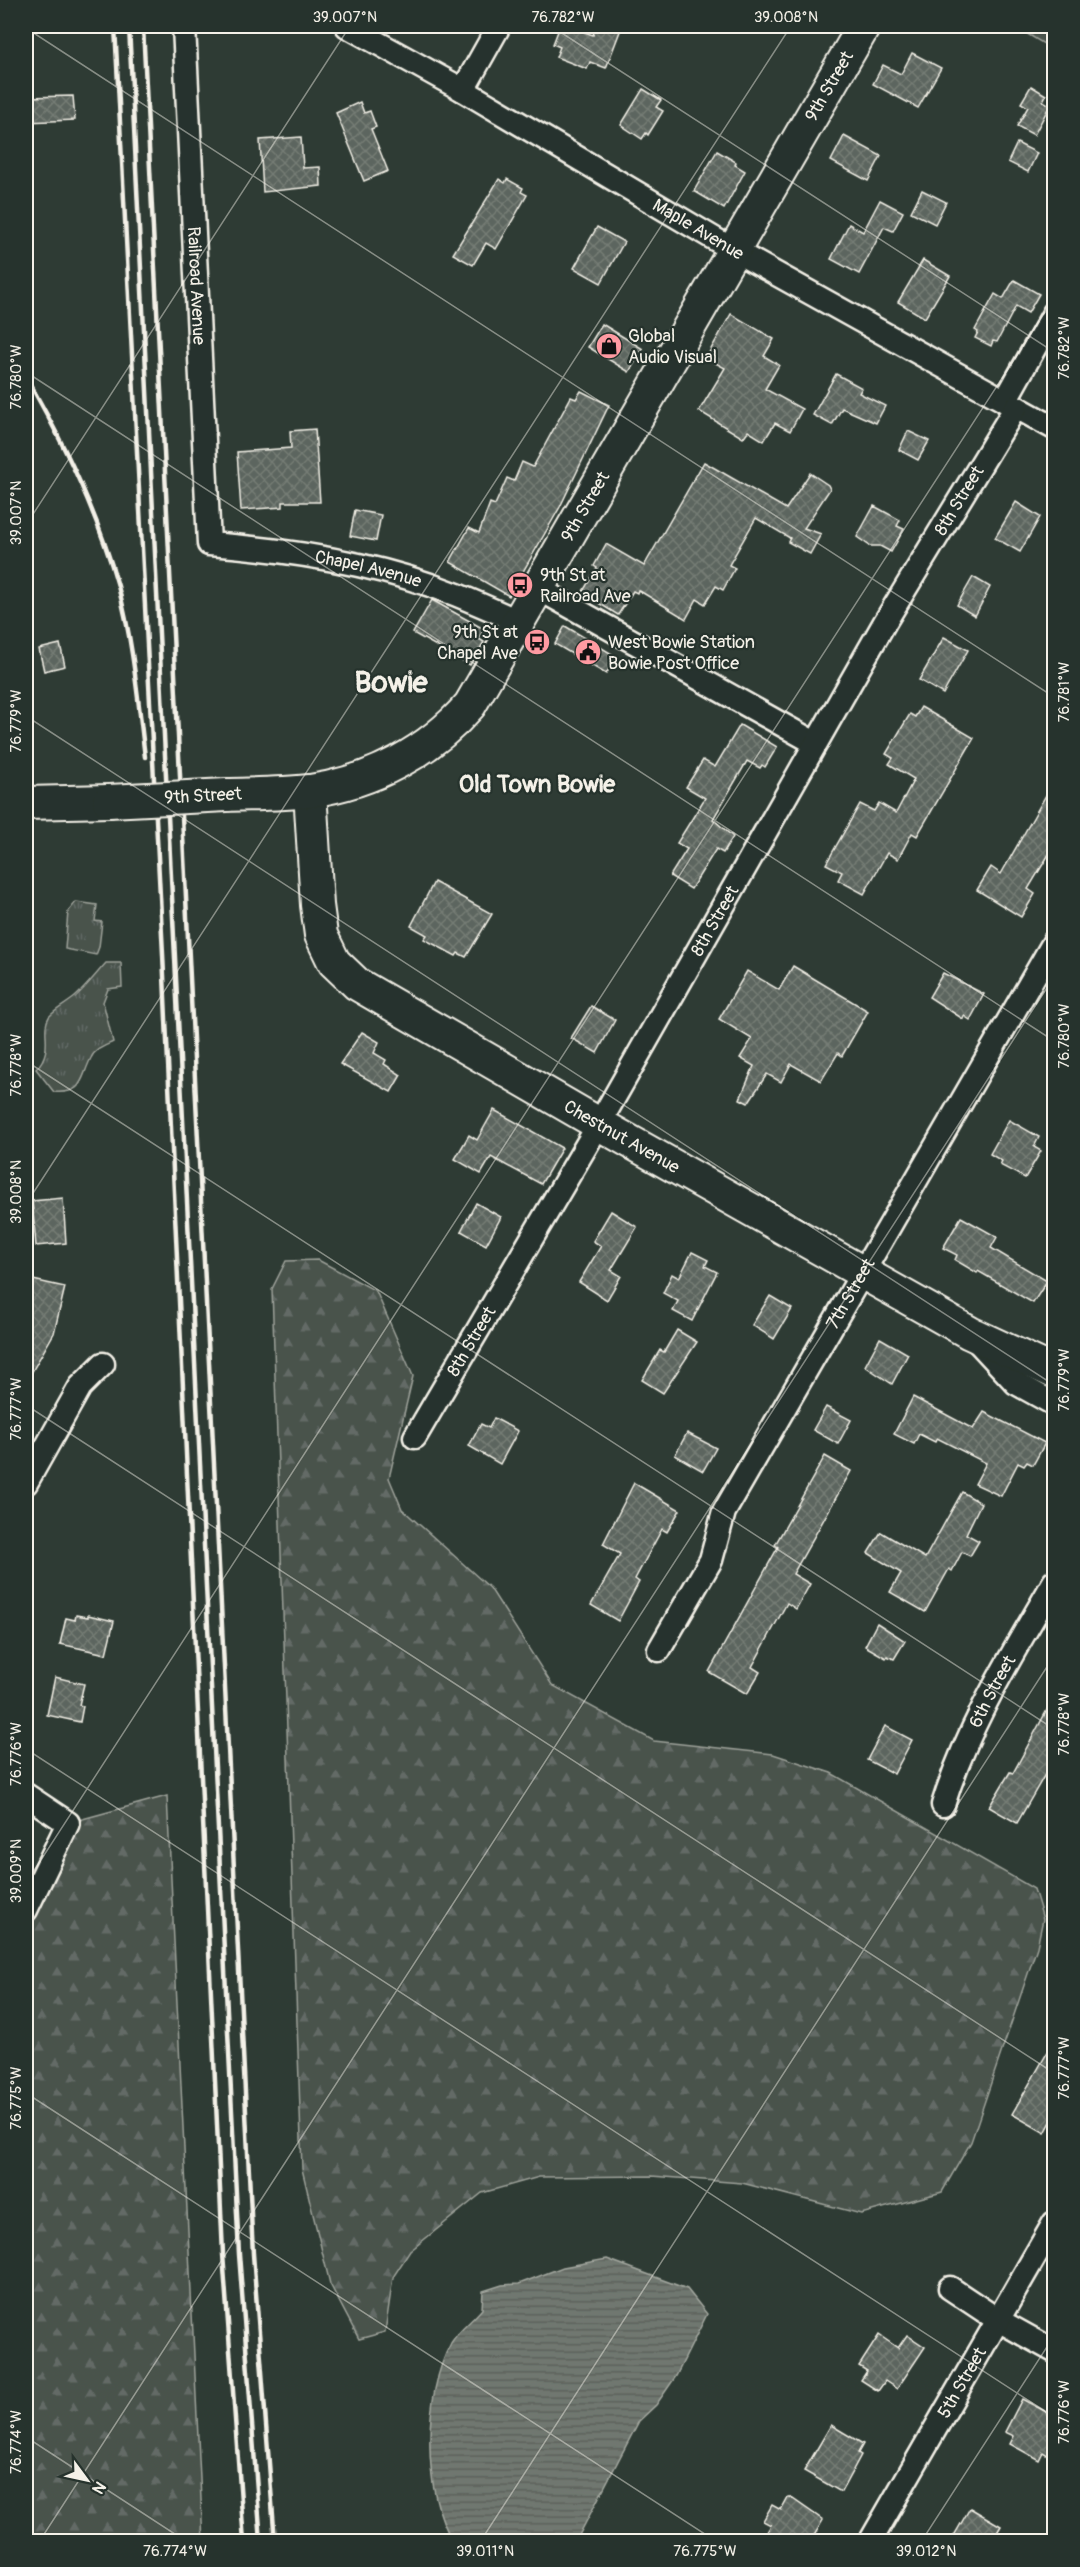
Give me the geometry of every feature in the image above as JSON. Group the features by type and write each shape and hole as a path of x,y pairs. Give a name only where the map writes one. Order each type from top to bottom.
{"main road":[{"name":"9th Street","path":"26,803 310,791 372,774 409,757 433,741 470,705 864,26"},
{"name":"Chestnut Avenue","path":"310,791 319,923 324,942 334,962 345,974 371,993 970,1333"},
{"path":"970,1333 1054,1372"}],"street":[{"name":"Railroad Avenue","path":"184,26 209,544"},
{"name":"Maple Avenue","path":"347,26 463,90 735,251 1054,428"},
{"path":"463,90 499,26"},
{"name":"8th Street","path":"415,1437 600,1124 1010,404 1054,313"},
{"name":"Chapel Avenue","path":"209,544 277,550 371,569 451,592 520,622"},
{"path":"539,589 815,743"},
{"name":"7th Street","path":"659,1650 711,1560 724,1512 1054,942"},
{"name":"Chestnut Avenue","path":"970,1333 1016,1383 1054,1404"},
{"path":"26,1483 80,1387 103,1364"},
{"name":"6th Street","path":"943,1805 954,1768 981,1707 1054,1582"},
{"path":"26,1796 68,1823 26,1910"},
{"name":"5th Street","path":"870,2541 1054,2223"},
{"path":"950,2288 1054,2351"}],"green space":[{"path":"1014,26 1054,26 1054,50"},
{"path":"76,902 97,905 95,921 102,922 96,955 65,949 68,912"},
{"path":"106,963 121,963 122,987 108,989 103,1002 113,1042 95,1052 76,1088 71,1091 54,1092 36,1069 45,1055 49,1017 75,997"},
{"path":"318,1260 376,1291 413,1376 389,1478 402,1509 490,1588 552,1685 654,1741 773,1754 831,1773 1034,1889 1043,1919 1037,1947 971,2142 942,2192 861,2214 742,2183 652,2176 539,2177 482,2193 410,2251 393,2277 385,2332 359,2339 330,2284 302,2169 272,1289 286,1261"},
{"path":"167,1796 203,2541 26,2542 26,1885 68,1823"}],"shaded area":[{"path":"607,2259 687,2289 707,2314 676,2376 656,2405 639,2421 576,2541 453,2541 443,2521 436,2497 431,2471 430,2443 435,2389 451,2343 482,2309 483,2291 502,2285 519,2284 563,2267"}],"building":[{"path":"560,26 569,26 593,35 596,26 622,26 606,68 590,62 587,69 556,57 560,47 553,44"},
{"path":"912,53 941,68 918,108 873,84 883,65 901,74"},
{"path":"1031,86 1046,95 1043,101 1050,105 1034,135 1017,126 1028,107 1021,103"},
{"path":"643,89 661,100 656,107 663,111 648,135 646,133 642,139 621,125"},
{"path":"73,96 75,120 26,122 26,97"},
{"path":"360,102 364,113 370,111 376,127 371,129 388,171 364,181 336,113"},
{"path":"844,136 881,156 868,181 831,161"},
{"path":"301,137 303,168 320,167 321,186 263,192 260,140"},
{"path":"1017,143 1037,153 1028,172 1008,162"},
{"path":"717,151 736,162 735,165 745,171 724,209 694,191"},
{"path":"499,179 505,183 507,179 523,188 521,192 527,195 496,249 486,243 473,265 453,254"},
{"path":"922,190 946,202 935,224 911,212"},
{"path":"880,200 903,212 893,231 884,227 859,274 831,259 849,224 863,232"},
{"path":"597,227 624,242 601,283 574,268"},
{"path":"923,260 950,276 925,318 898,302"},
{"path":"1014,280 1039,294 1028,313 1016,306 997,342 993,341 991,346 975,338 978,332 975,330 995,294 1003,299"},
{"path":"731,314 774,339 764,356 779,365 765,389 802,409 790,431 775,423 764,441 748,431 743,438 699,411 725,368 706,358"},
{"path":"602,324 643,349 629,372 588,347"},
{"path":"836,374 862,388 859,393 885,406 876,423 842,408 832,425 813,415"},
{"path":"581,391 609,405 560,507 509,596 450,562 469,528 479,533 490,503 495,505 507,478 514,481 522,462 533,467 571,397 576,399"},
{"path":"315,429 320,502 283,502 283,507 241,510 237,452 291,448 290,431"},
{"path":"908,431 929,441 918,460 899,450"},
{"path":"704,462 786,509 810,473 828,485 830,489 804,528 821,534 810,554 788,542 790,538 756,518 729,565 735,568 723,590 716,586 705,604 697,599 686,619 638,590 637,593 633,591 618,615 582,593 597,568 594,566 606,544 644,566"},
{"path":"1016,502 1040,517 1020,552 995,538"},
{"path":"874,506 900,520 897,526 904,529 891,552 880,546 870,546 857,537"},
{"path":"355,510 381,515 376,541 350,536"},
{"path":"973,577 990,587 975,616 957,605"},
{"path":"432,600 484,629 479,639 484,642 470,665 413,633"},
{"path":"565,626 617,657 606,674 555,644"},
{"path":"944,637 968,650 943,694 919,680"},
{"path":"60,644 65,666 44,671 39,649"},
{"path":"921,707 974,738 917,836 912,833 898,859 887,853 864,894 838,880 842,872 826,864 860,804 874,811 879,803 896,813 914,779 889,764 893,758 886,754 910,714 915,717"},
{"path":"740,725 777,747 765,767 762,765 760,768 747,761 713,819 733,837 723,853 716,849 691,889 670,876 687,849 677,843 705,798 686,787 703,760 715,767"},
{"path":"1054,781 1054,846 1028,889 1035,894 1021,917 977,890 991,867 1001,874"},
{"path":"434,882 492,914 466,957 458,953 456,956 424,939 427,935 411,926"},
{"path":"793,966 868,1011 842,1056 838,1053 821,1081 791,1064 781,1082 767,1074 748,1103 740,1099 754,1066 740,1058 752,1039 719,1019 747,971 779,990"},
{"path":"943,973 984,994 970,1020 964,1016 963,1019 929,997"},
{"path":"591,1006 615,1020 597,1053 571,1038"},
{"path":"362,1032 379,1042 374,1053 386,1060 384,1064 401,1075 391,1092 340,1064"},
{"path":"494,1110 562,1148 541,1184 491,1157 481,1174 455,1159 469,1135 477,1140"},
{"path":"1009,1120 1039,1137 1034,1147 1041,1151 1025,1178 1000,1165 1002,1161 990,1154"},
{"path":"63,1198 66,1243 36,1246 32,1201"},
{"path":"476,1203 501,1217 486,1245 461,1231"},
{"path":"611,1211 637,1227 611,1270 621,1276 607,1300 579,1282 601,1246 593,1241"},
{"path":"961,1217 997,1237 991,1248 1047,1281 1033,1303 955,1260 957,1255 943,1248"},
{"path":"692,1252 708,1260 705,1266 717,1272 692,1321 673,1311 678,1301 663,1293 672,1274 679,1278"},
{"path":"33,1280 65,1287 54,1333 26,1382 26,1314"},
{"path":"770,1296 792,1309 774,1339 752,1325"},
{"path":"677,1330 697,1342 663,1393 642,1380 660,1350 664,1352"},
{"path":"880,1338 908,1354 892,1384 865,1366"},
{"path":"913,1397 973,1429 984,1412 1045,1443 1033,1465 1027,1462 1024,1466 1018,1463 1001,1496 975,1484 986,1463 937,1438 935,1442 919,1434 914,1444 894,1434"},
{"path":"826,1407 851,1420 838,1444 813,1430"},
{"path":"494,1418 518,1431 500,1464 469,1446 481,1424 489,1428"},
{"path":"687,1433 716,1448 703,1471 675,1455"},
{"path":"825,1456 851,1471 793,1574 810,1584 796,1609 787,1603 752,1667 760,1672 747,1694 709,1672 778,1547 775,1545"},
{"path":"634,1483 680,1510 667,1532 662,1529 635,1579 639,1582 618,1621 591,1605 620,1554 603,1544"},
{"path":"962,1492 981,1503 966,1534 979,1541 970,1556 962,1552 952,1571 949,1569 925,1612 890,1592 901,1573 868,1553 881,1532 925,1558"},
{"path":"76,1615 88,1617 88,1615 114,1621 106,1654 60,1644 66,1618 75,1620"},
{"path":"877,1623 905,1641 894,1659 887,1656 886,1658 865,1646"},
{"path":"55,1677 84,1684 79,1705 83,1706 80,1722 47,1715"},
{"path":"1054,1697 1054,1776 1047,1771 1017,1823 989,1807 1010,1772 1013,1773"},
{"path":"885,1726 912,1740 894,1774 867,1760"},
{"path":"1054,2041 1054,2116 1045,2133 1012,2114"},
{"path":"879,2335 898,2348 907,2335 925,2347 897,2389 885,2381 878,2391 861,2380 867,2371 859,2366"},
{"path":"1022,2399 1054,2416 1054,2459 1043,2452 1039,2460 1010,2444 1014,2436 1005,2432"},
{"path":"831,2425 863,2444 858,2453 861,2455 841,2492 804,2471"},
{"path":"788,2497 823,2520 811,2541 762,2541 771,2525 763,2521 772,2505 781,2510"},
{"path":"970,2508 1001,2526 992,2541 951,2541"}],"railway":[{"path":"115,26 163,954 223,2254 244,2542"},
{"path":"129,26 239,2254 261,2542"},
{"path":"143,26 253,2254 275,2542"},
{"path":"26,377 78,478 110,558 128,628 145,757"}],"place":[{"name":"Global Audio Visual","path":"609,346"},
{"name":"9th St at Railroad Ave","path":"520,585"},
{"name":"9th St at Chapel Ave","path":"537,642"},
{"name":"West Bowie Station Bowie Post Office","path":"588,652"}],"district":[{"name":"Bowie","path":"391,682"},
{"name":"Old Town Bowie","path":"537,784"}]}
